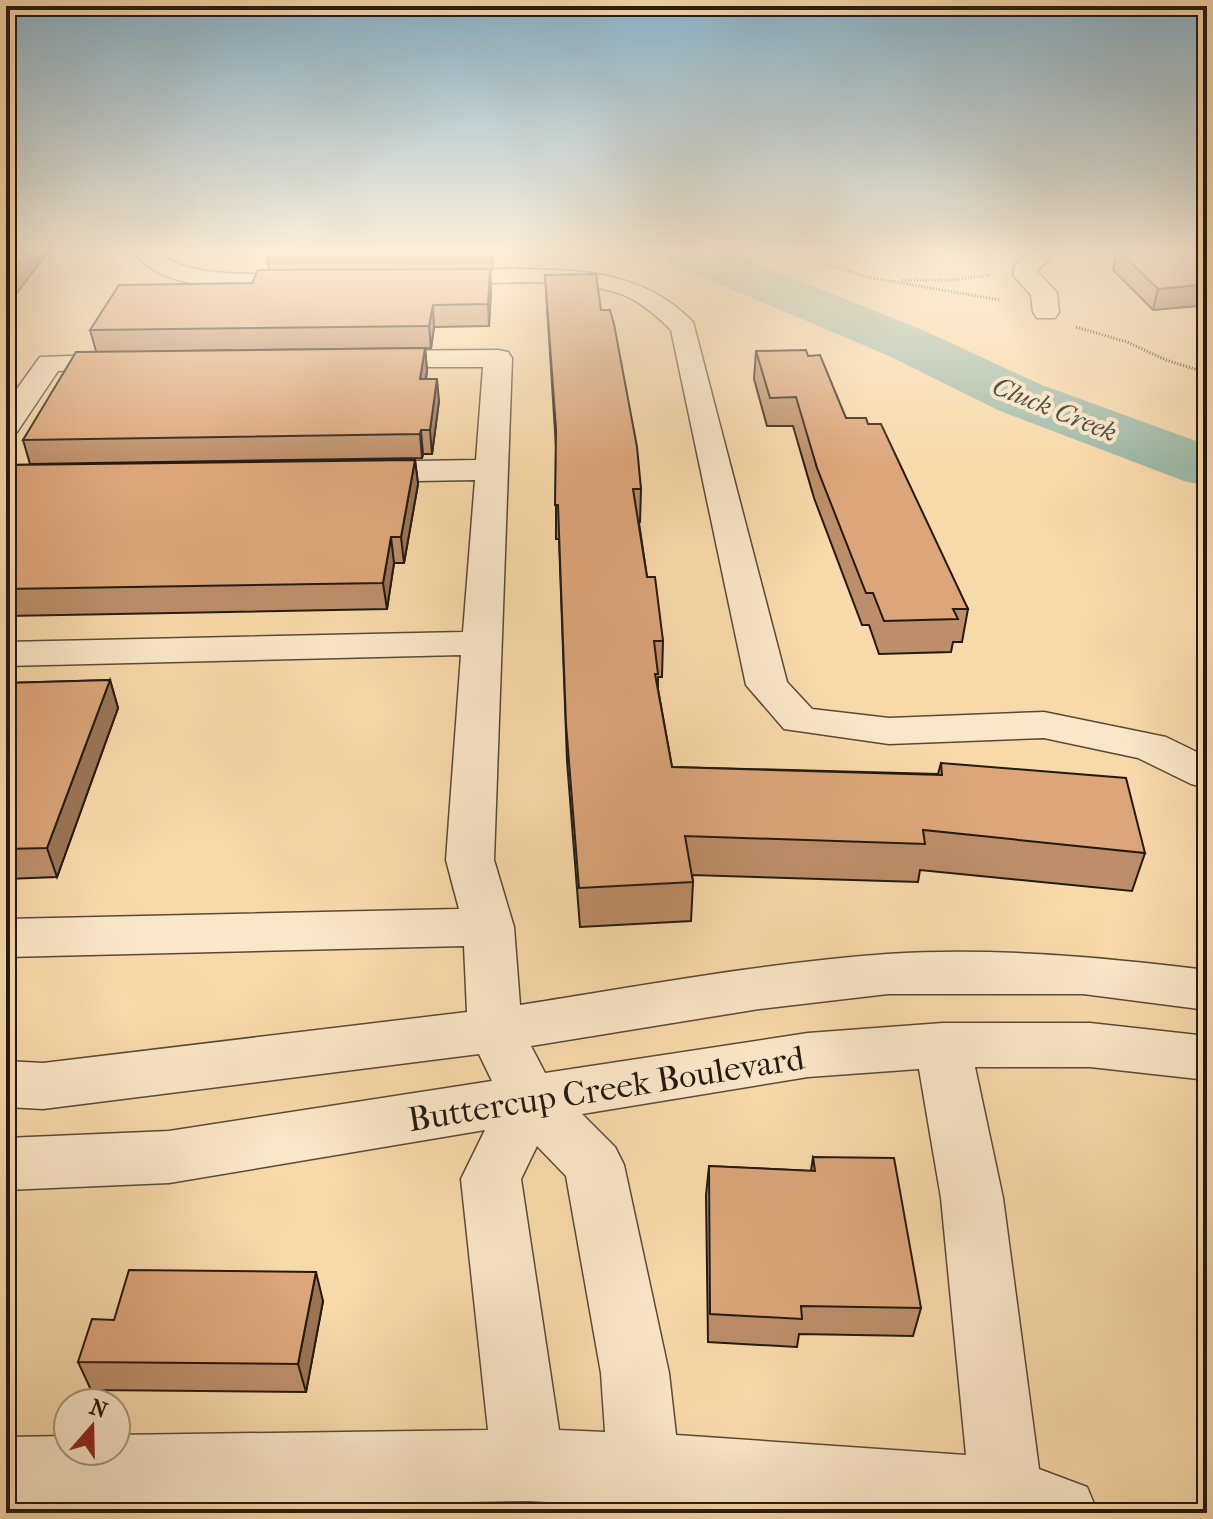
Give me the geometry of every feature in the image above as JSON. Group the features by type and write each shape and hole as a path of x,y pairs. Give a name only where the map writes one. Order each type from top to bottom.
{"street":[{"path":"679,323 684,328 767,685 799,720 889,731 1044,725 1151,747 1207,774"},
{"path":"328,360 498,358 470,860 489,927 495,1030 530,1100 594,1165 635,1373 643,1469"},
{"path":"6,425 50,363 158,362"},
{"path":"335,472 492,470"},
{"path":"6,654 482,643"},
{"path":"6,938 489,927"},
{"path":"6,1084 43,1086 495,1030 759,989 888,974 1083,974 1207,990"},
{"path":"6,1473 528,1465 643,1469 1034,1503 943,1045"},
{"name":"Buttercup Creek Boulevard","path":"6,1164 169,1157 808,1055 943,1045 1090,1045 1207,1058"},
{"path":"528,1465 491,1179 530,1100"}],"path":[{"path":"1068,323 1088,333 1127,342 1166,360 1207,373"}],"building":[{"path":"95,323 430,323 429,326 90,330"},
{"path":"548,323 614,323 637,447 641,489 633,489 647,577 655,577 663,641 654,641 658,674 655,674 672,767 942,775 941,763 1126,778 1145,853 923,830 925,844 685,836 693,882 579,888 566,724 558,505 555,505 556,429"},
{"path":"425,348 420,379 437,379 430,430 421,430 420,434 23,440 76,352"},
{"path":"806,350 808,356 820,355 846,418 866,418 868,424 881,424 968,609 953,609 958,619 884,621 873,593 866,593 817,468 796,397 770,398 756,351"},
{"path":"415,460 401,537 391,537 383,583 6,589 6,465"},
{"path":"110,680 47,848 6,849 6,683"},
{"path":"813,1157 894,1158 921,1308 801,1306 802,1319 710,1314 709,1166 815,1171"},
{"path":"129,1270 316,1272 298,1364 78,1362 92,1319 114,1320"}],"waterway":[{"name":"Cluck Creek","path":"857,323 1021,398 1207,467"}]}
